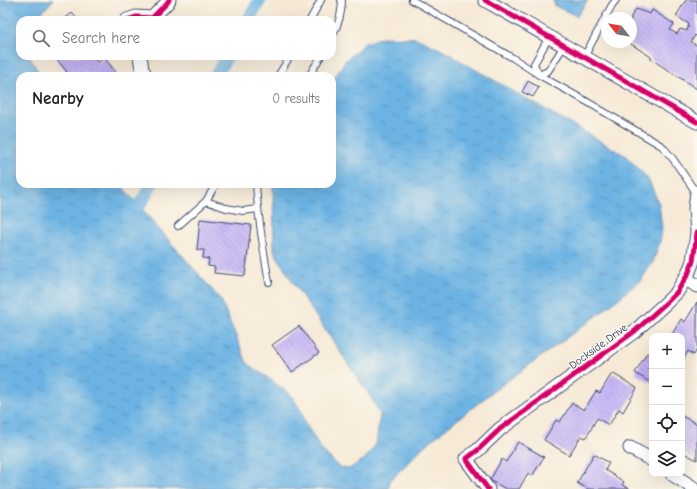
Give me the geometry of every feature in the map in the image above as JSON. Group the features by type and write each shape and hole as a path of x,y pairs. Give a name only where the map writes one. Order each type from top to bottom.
{"street":[{"path":"155,16 169,0"},
{"path":"485,0 697,122"},
{"path":"141,60 144,72"},
{"name":"Dockside Drive","path":"488,489 466,459 500,429 635,331 657,313 676,292 688,274 693,261 697,233 695,209 697,193"},
{"path":"685,278 697,286"},
{"path":"630,448 649,458"},
{"path":"677,477 692,486 694,489"}],"lane":[{"path":"312,16 321,0"},
{"path":"336,30 341,17 341,0"},
{"path":"412,0 662,146 697,193"},
{"path":"584,57 616,0"},
{"path":"539,75 534,64 549,37"},
{"path":"539,75 548,71 564,46"},
{"path":"280,72 288,60"},
{"path":"311,72 319,60"},
{"path":"178,226 206,201 214,188"},
{"path":"256,188 257,209 262,246 269,282"},
{"path":"206,201 226,208 243,211 257,209"}],"water":[{"path":"0,0 53,0 39,16 16,16 16,60 31,60 39,72 16,72 16,188 123,188 221,300 247,363 290,394 302,412 305,423 322,450 339,467 349,469 365,459 376,444 380,414 372,399 292,281 274,251 273,188 336,188 336,76 345,61 365,43 382,37 416,38 444,51 626,156 648,179 659,204 662,229 660,242 653,262 641,280 598,315 491,393 424,446 390,481 388,489 0,489"},
{"path":"553,0 588,0 577,16 555,6"}],"building":[{"path":"686,0 697,0 697,37 695,35 691,42 697,46 697,89 651,59 651,57 637,48 637,12 634,12 636,9 650,14 652,10 674,24 670,30 677,34 680,29 687,31 689,24 676,16"},
{"path":"57,60 96,60 98,63 101,60 106,60 115,72 67,72"},
{"path":"528,81 539,87 533,97 522,92"},
{"path":"200,219 251,225 245,276 214,273 215,267 208,266 209,259 203,258 204,250 197,250"},
{"path":"697,302 697,349 694,355 688,351 685,356 685,333 673,333 681,319 685,322"},
{"path":"299,326 319,353 292,372 272,345"},
{"path":"647,353 649,354 649,381 635,373"},
{"path":"612,373 637,388 623,412 619,409 609,425 597,418 586,438 581,436 569,455 544,440 556,420 560,422 572,403 584,410 596,391 600,393"},
{"path":"685,418 697,424 697,460 685,454"},
{"path":"518,442 544,457 532,476 528,473 519,489 506,489 490,480 502,459 506,462"},
{"path":"594,454 609,463 605,470 624,482 622,485 630,489 588,489 577,483"}],"waterway":[{"path":"250,16 260,0"},
{"path":"218,72 225,60"},
{"path":"139,206 150,188"}],"cycle path":[{"path":"154,16 169,0"},
{"path":"485,0 697,122"},
{"path":"488,489 466,459 500,429 635,331 667,302 677,292 688,274 693,261 697,233"}]}
